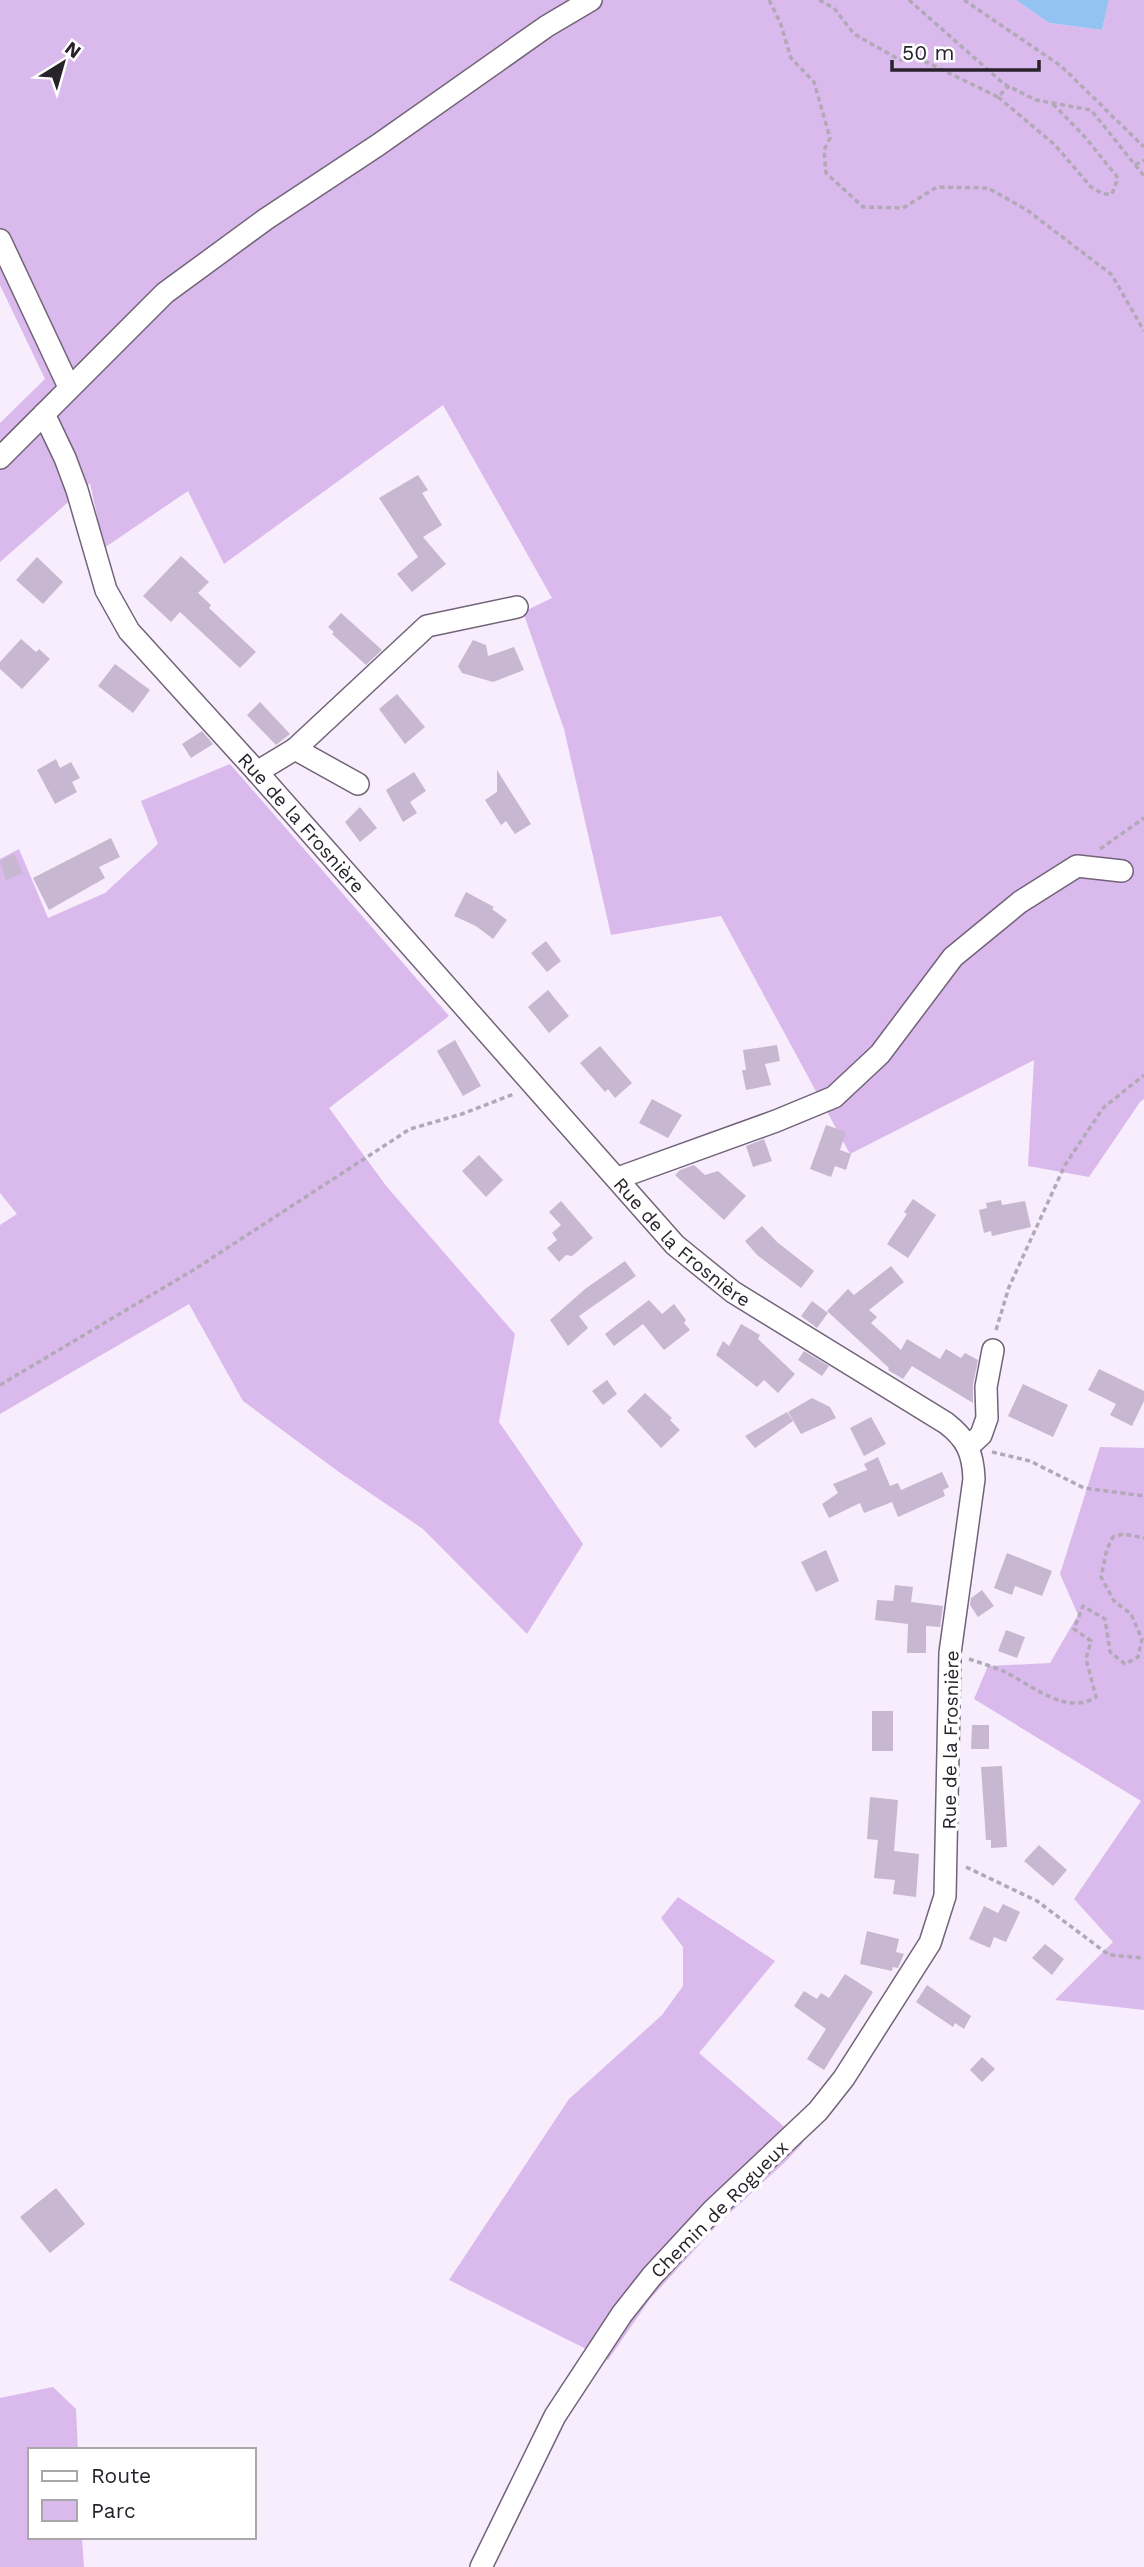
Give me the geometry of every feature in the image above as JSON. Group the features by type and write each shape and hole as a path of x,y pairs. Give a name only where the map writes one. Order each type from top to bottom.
{"street":[{"path":"0,458 165,293 265,219 377,145 547,26 591,0"},
{"path":"0,240 69,387"},
{"name":"Rue de la Frosnière","path":"44,414 77,490 106,590 129,631 675,1245 733,1292 946,1423 959,1433 969,1446 974,1462 974,1479 950,1653 945,1896 930,1943 845,2078 818,2111"},
{"path":"257,772 295,749 427,626 517,607"},
{"path":"295,749 358,784"},
{"path":"618,1178 776,1121 834,1097 880,1054 953,957 1020,902 1077,866 1122,871"},
{"path":"969,1446 981,1435 987,1418 986,1387 993,1350"},
{"name":"Chemin de Rogueux","path":"481,2567 555,2416 622,2314 652,2276 713,2210 818,2111"}],"path":[{"path":"775,0 769,1 780,22 791,58 814,82 830,138 824,150 826,173 863,207 903,208 937,187 988,188 1027,210 1112,275 1144,331"},
{"path":"819,0 834,8 854,34 900,60 920,59 998,97 1055,145 1091,187 1103,194 1112,194 1118,178 1085,137 1052,103"},
{"path":"909,0 1009,86 1035,100 1091,110 1144,176"},
{"path":"964,0 1061,66 1144,147"},
{"path":"998,97 1009,86"},
{"path":"1135,165 1144,160"},
{"path":"1077,866 1144,818"},
{"path":"993,1350 998,1320 1009,1287 1065,1165 1102,1108 1144,1075"},
{"path":"0,1385 195,1269 410,1129 462,1114 533,1086"},
{"path":"969,1446 1030,1461 1084,1488 1144,1496"},
{"path":"950,1653 1004,1672 1047,1695 1071,1703 1085,1704 1097,1698 1086,1659 1091,1642 1074,1629 1083,1606 1105,1619 1110,1651 1125,1664 1138,1657 1142,1639 1131,1614 1114,1601 1101,1577 1107,1549 1113,1537 1124,1534 1144,1538"},
{"path":"947,1860 1037,1900 1109,1955 1144,1958"}],"green space":[{"path":"0,0 1016,0 1049,23 1102,30 1109,0 1144,0 1144,1099 1089,1177 1028,1166 1034,1060 850,1154 721,916 611,935 564,729 523,612 552,598 443,405 224,564 188,491 104,548 90,483 0,562 0,423 45,379 0,285"},
{"path":"230,764 449,1016 329,1108 387,1187 515,1334 499,1422 583,1544 527,1634 423,1529 339,1472 243,1401 189,1304 0,1414 0,1225 17,1214 0,1193 0,859 19,849 48,918 105,893 158,844 141,801"},
{"path":"1100,1447 1144,1448 1144,2010 1055,2000 1113,1942 1074,1899 1141,1801 974,1699 988,1666 1050,1663 1078,1615 1060,1574"},
{"path":"678,1897 775,1961 699,2053 803,2143 719,2223 650,2299 608,2360 449,2280 569,2099 662,2015 683,1986 683,1947 661,1918"},
{"path":"53,2387 76,2409 78,2448 28,2448 28,2539 82,2539 84,2567 0,2567 0,2398"}],"water":[{"path":"1016,0 1109,0 1102,30 1049,23"}],"building":[{"path":"418,475 428,490 422,493 442,525 423,537 446,564 412,592 397,574 418,557 379,498"},
{"path":"181,556 209,582 198,593 211,605 209,608 256,652 240,668 180,612 171,622 143,596"},
{"path":"37,557 63,582 43,604 16,580"},
{"path":"341,613 382,650 366,665 332,634 334,632 328,627"},
{"path":"21,639 36,652 39,649 50,659 22,689 0,669 0,662"},
{"path":"473,640 486,645 488,656 514,647 524,670 493,682 462,673 458,666"},
{"path":"115,664 150,690 133,713 98,686"},
{"path":"397,694 425,727 405,744 379,709"},
{"path":"260,702 290,734 276,745 247,715"},
{"path":"202,731 213,744 191,758 182,744"},
{"path":"56,759 60,768 71,762 80,778 72,782 77,792 55,804 37,770"},
{"path":"497,770 531,824 515,834 506,821 501,825 485,800 497,792"},
{"path":"414,772 426,791 410,802 417,813 403,822 386,790"},
{"path":"360,807 377,828 360,842 345,822"},
{"path":"111,838 120,857 99,867 105,878 49,910 33,878"},
{"path":"14,854 23,873 6,880 0,861"},
{"path":"466,892 494,907 492,909 507,920 493,939 476,926 454,916"},
{"path":"546,941 561,961 547,972 531,953"},
{"path":"548,990 569,1016 549,1033 528,1007"},
{"path":"455,1040 481,1086 463,1096 437,1051"},
{"path":"777,1045 780,1061 765,1064 771,1085 746,1090 742,1070 746,1070 743,1050"},
{"path":"600,1046 632,1083 615,1098 608,1089 605,1092 580,1063"},
{"path":"652,1099 682,1115 668,1138 639,1123"},
{"path":"826,1125 846,1132 840,1150 851,1154 846,1170 835,1166 831,1177 810,1169"},
{"path":"764,1139 772,1161 753,1167 746,1146"},
{"path":"479,1155 503,1180 486,1197 462,1171"},
{"path":"694,1165 705,1175 718,1171 746,1196 724,1220 675,1175"},
{"path":"913,1199 936,1215 908,1258 887,1244 907,1214 904,1212"},
{"path":"1001,1200 1002,1205 1025,1201 1031,1227 992,1236 991,1231 984,1233 979,1210 987,1208 986,1203"},
{"path":"561,1201 593,1238 572,1256 566,1255 559,1262 547,1248 557,1240 552,1233 561,1225 549,1212"},
{"path":"762,1226 777,1242 814,1271 801,1288 757,1255 745,1241"},
{"path":"625,1261 636,1276 579,1316 588,1328 568,1346 550,1320 585,1289"},
{"path":"891,1266 904,1282 869,1310 877,1317 871,1323 901,1350 907,1339 940,1359 946,1349 961,1358 965,1353 978,1360 973,1403 912,1366 903,1379 888,1370 889,1368 827,1311 848,1289 854,1295"},
{"path":"649,1300 662,1314 674,1304 690,1330 664,1350 643,1324 614,1346 605,1334"},
{"path":"812,1301 828,1313 817,1328 801,1316"},
{"path":"741,1324 760,1335 758,1339 795,1374 778,1393 764,1380 757,1387 716,1355 723,1341 729,1346"},
{"path":"804,1351 829,1366 822,1376 798,1360"},
{"path":"1099,1369 1144,1391 1144,1401 1132,1426 1110,1415 1116,1404 1088,1390"},
{"path":"607,1380 617,1394 603,1405 592,1391"},
{"path":"1023,1384 1068,1405 1053,1437 1008,1416"},
{"path":"645,1393 672,1418 670,1420 680,1430 661,1448 627,1411"},
{"path":"812,1398 830,1407 836,1418 801,1434 788,1412"},
{"path":"787,1412 793,1421 755,1448 745,1436"},
{"path":"871,1417 886,1444 864,1456 850,1428"},
{"path":"878,1457 890,1486 898,1483 901,1490 942,1472 949,1487 943,1490 945,1496 898,1517 892,1502 864,1513 860,1503 829,1518 822,1504 838,1493 833,1484 867,1470 864,1464"},
{"path":"826,1550 839,1581 816,1592 801,1562"},
{"path":"1007,1553 1052,1571 1042,1596 1015,1586 1012,1595 994,1588"},
{"path":"895,1585 913,1587 911,1602 943,1606 940,1627 926,1626 926,1653 907,1653 908,1624 875,1620 877,1600 893,1601"},
{"path":"982,1590 994,1606 978,1617 970,1605 971,1598"},
{"path":"1006,1630 1025,1637 1017,1658 998,1651"},
{"path":"872,1711 893,1711 893,1751 872,1751"},
{"path":"972,1725 989,1725 989,1749 971,1749"},
{"path":"1002,1766 1007,1847 991,1848 991,1840 986,1840 981,1767"},
{"path":"870,1797 898,1800 894,1851 919,1854 916,1897 893,1894 895,1880 874,1878 878,1840 867,1839"},
{"path":"1039,1845 1067,1870 1053,1886 1024,1861"},
{"path":"1003,1904 1020,1912 1006,1942 994,1937 990,1948 969,1939 984,1906 998,1913"},
{"path":"867,1931 899,1939 896,1952 904,1954 898,1968 893,1967 892,1971 860,1964"},
{"path":"1045,1944 1064,1959 1052,1975 1032,1958"},
{"path":"845,1974 873,1992 824,2070 807,2059 826,2029 794,2006 804,1991 817,1999 821,1993 829,1998"},
{"path":"927,1985 971,2016 964,2029 955,2023 953,2027 916,2002"},
{"path":"982,2057 995,2069 982,2082 970,2070"},
{"path":"56,2188 85,2224 50,2253 20,2217"}]}
